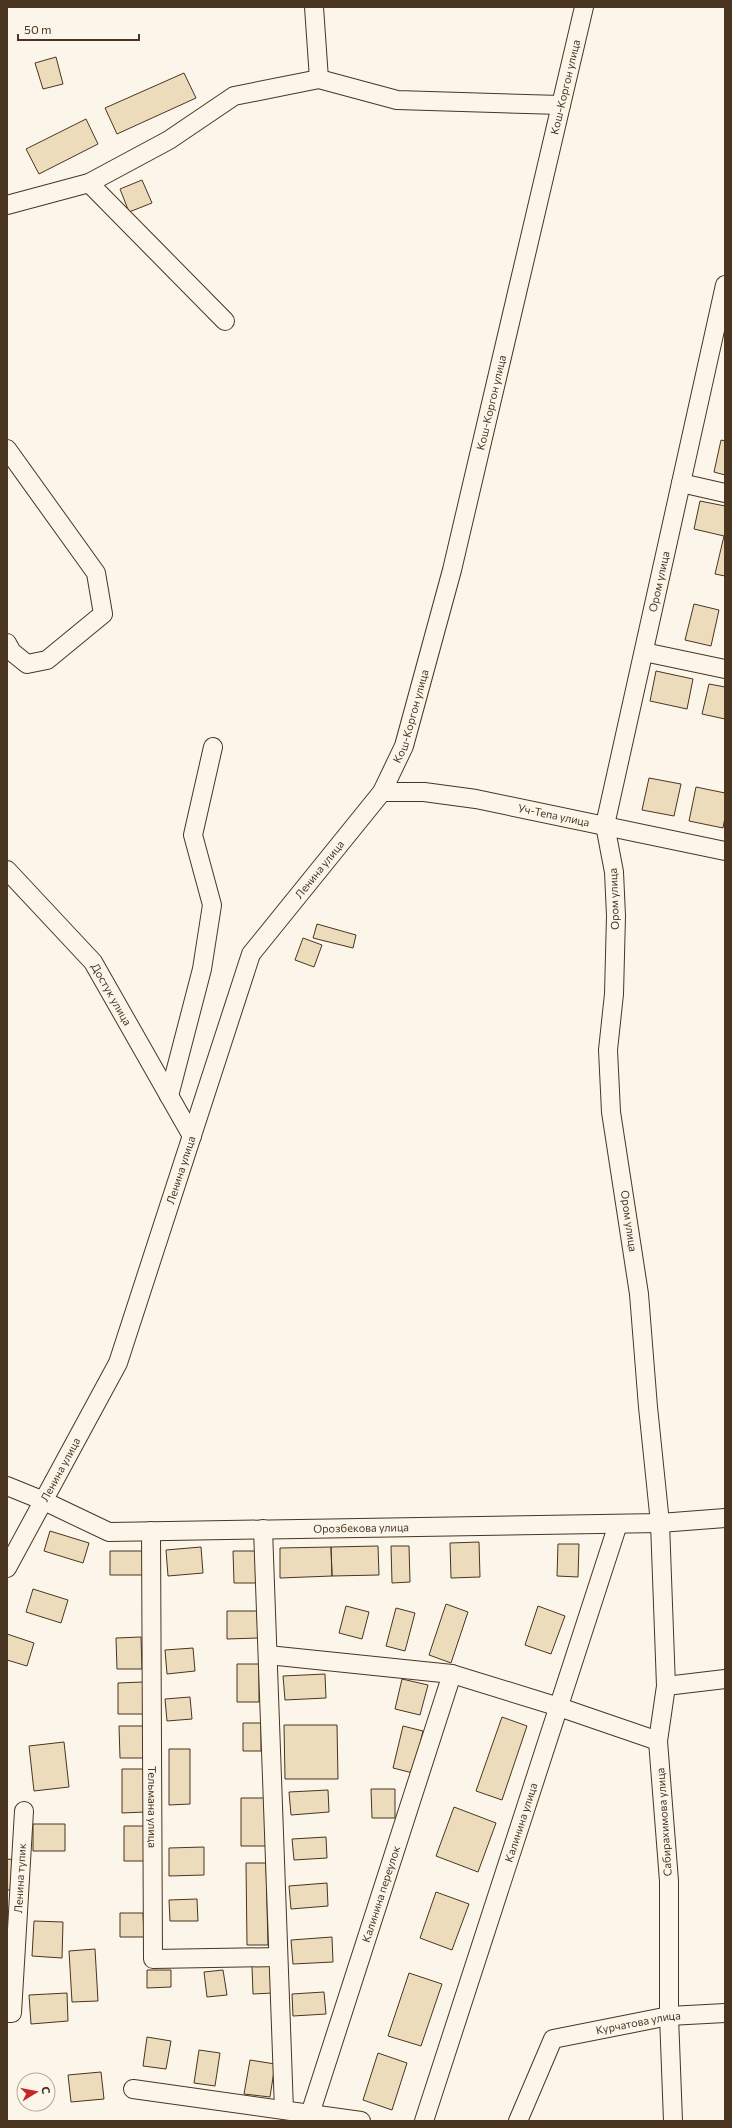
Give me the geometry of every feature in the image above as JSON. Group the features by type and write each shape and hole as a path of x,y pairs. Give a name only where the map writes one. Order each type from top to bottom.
{"street":[{"path":"314,7 319,79"},
{"name":"Кош-Коргон улица","path":"382,792 404,746 452,570 584,7"},
{"path":"7,205 89,183 169,140 234,96 319,79 397,100 561,105"},
{"path":"89,183 225,321"},
{"name":"Ором улица","path":"660,1523 648,1407 639,1294 610,1112 608,1050 614,994 616,916 614,872 605,825 681,483 722,308 725,285"},
{"path":"7,449 96,574 103,614 47,660 27,664 12,652 7,643"},
{"path":"681,483 725,492"},
{"path":"644,652 725,669"},
{"path":"169,1096 202,969 212,904 193,835 213,747"},
{"name":"Уч-Тепа улица","path":"382,792 424,792 476,799 725,851"},
{"name":"Ленина улица","path":"7,1568 118,1363 251,954 382,792"},
{"name":"Достук улица","path":"7,870 93,962 192,1136"},
{"name":"Орозбекова улица","path":"7,1486 44,1501 109,1532 618,1524 660,1523 725,1518"},
{"name":"Сабирахимова улица","path":"660,1523 666,1686 658,1741 669,1881 669,2016 673,2121"},
{"name":"Калинина улица","path":"424,2121 618,1524"},
{"path":"263,1529 284,2110"},
{"name":"Тельмана улица","path":"151,1531 153,1959 278,1957"},
{"path":"268,1655 452,1674 559,1707 658,1741"},
{"name":"Калинина переулок","path":"310,2114 452,1674"},
{"path":"666,1686 725,1679"},
{"name":"Ленина тупик","path":"7,2013 12,2013 24,1811"},
{"name":"Курчатова улица","path":"518,2121 553,2039 669,2016 725,2013"},
{"path":"133,2089 361,2121"}],"building":[{"path":"56,57 63,84 43,89 35,63"},
{"path":"184,73 196,98 117,134 105,108"},
{"path":"86,119 98,144 39,174 26,149"},
{"path":"142,180 152,203 129,212 120,189"},
{"path":"721,440 725,441 725,475 714,472"},
{"path":"700,501 725,506 725,576 715,574 724,536 694,529"},
{"path":"694,604 719,610 711,646 685,640"},
{"path":"656,671 693,679 687,709 650,701"},
{"path":"709,684 725,687 725,719 702,714"},
{"path":"649,778 681,784 674,816 642,810"},
{"path":"696,787 725,793 725,817 723,828 689,821"},
{"path":"317,924 356,935 353,948 313,938"},
{"path":"303,938 322,945 314,967 295,960"},
{"path":"50,1531 89,1543 83,1563 44,1551"},
{"path":"479,1542 480,1577 451,1578 450,1543"},
{"path":"558,1544 579,1544 578,1577 557,1576"},
{"path":"378,1546 379,1575 332,1576 331,1547"},
{"path":"391,1546 409,1546 410,1582 392,1583"},
{"path":"201,1547 203,1573 168,1576 166,1550"},
{"path":"331,1547 332,1576 280,1578 280,1548"},
{"path":"110,1551 143,1551 143,1575 110,1575"},
{"path":"233,1551 256,1551 256,1583 234,1583"},
{"path":"33,1589 68,1600 61,1623 26,1612"},
{"path":"446,1604 468,1612 451,1663 429,1655"},
{"path":"346,1606 369,1612 362,1639 339,1633"},
{"path":"538,1606 565,1616 551,1654 525,1645"},
{"path":"396,1608 415,1613 405,1651 386,1646"},
{"path":"227,1611 257,1611 258,1638 227,1639"},
{"path":"7,1634 34,1643 27,1666 7,1660"},
{"path":"141,1637 142,1669 117,1669 116,1638"},
{"path":"193,1648 195,1671 167,1674 165,1650"},
{"path":"237,1664 259,1664 259,1702 237,1702"},
{"path":"325,1674 326,1698 285,1700 283,1676"},
{"path":"402,1679 428,1685 420,1715 395,1709"},
{"path":"143,1682 143,1714 118,1714 118,1683"},
{"path":"190,1697 192,1719 167,1721 165,1699"},
{"path":"502,1717 527,1726 502,1800 476,1791"},
{"path":"243,1723 261,1723 261,1751 243,1751"},
{"path":"284,1725 337,1725 338,1779 285,1779"},
{"path":"119,1726 145,1726 145,1758 120,1758"},
{"path":"403,1726 423,1731 413,1773 393,1768"},
{"path":"64,1742 69,1787 34,1791 29,1746"},
{"path":"169,1749 190,1749 190,1804 169,1805"},
{"path":"122,1769 144,1769 145,1812 122,1813"},
{"path":"371,1789 395,1789 395,1818 372,1818"},
{"path":"328,1790 329,1812 291,1815 289,1792"},
{"path":"241,1798 267,1798 268,1846 241,1846"},
{"path":"454,1807 496,1823 478,1872 436,1856"},
{"path":"33,1824 65,1824 65,1851 33,1851"},
{"path":"124,1826 145,1826 146,1861 124,1861"},
{"path":"326,1837 327,1858 294,1860 292,1839"},
{"path":"204,1847 204,1875 169,1876 169,1848"},
{"path":"7,1859 17,1860 16,1890 7,1890"},
{"path":"246,1863 266,1863 268,1945 247,1945"},
{"path":"327,1883 328,1906 291,1909 289,1886"},
{"path":"436,1892 469,1904 452,1950 420,1938"},
{"path":"197,1899 198,1921 170,1921 169,1900"},
{"path":"7,1913 10,1913 9,1936 7,1936"},
{"path":"120,1913 143,1913 144,1937 120,1937"},
{"path":"34,1921 63,1922 62,1958 32,1956"},
{"path":"332,1937 333,1962 293,1964 291,1940"},
{"path":"95,1949 98,2001 72,2002 69,1951"},
{"path":"252,1966 273,1966 273,1993 253,1994"},
{"path":"147,1970 171,1970 171,1987 147,1988"},
{"path":"223,1970 227,1995 207,1997 204,1972"},
{"path":"409,1973 442,1984 421,2046 388,2036"},
{"path":"324,1992 326,2014 293,2016 292,1994"},
{"path":"67,1993 68,2021 31,2024 29,1995"},
{"path":"147,2037 171,2041 166,2069 143,2066"},
{"path":"199,2050 220,2053 215,2086 194,2083"},
{"path":"378,2053 407,2063 392,2110 363,2100"},
{"path":"250,2060 275,2064 270,2097 244,2094"},
{"path":"101,2072 104,2099 71,2102 68,2075"}]}
